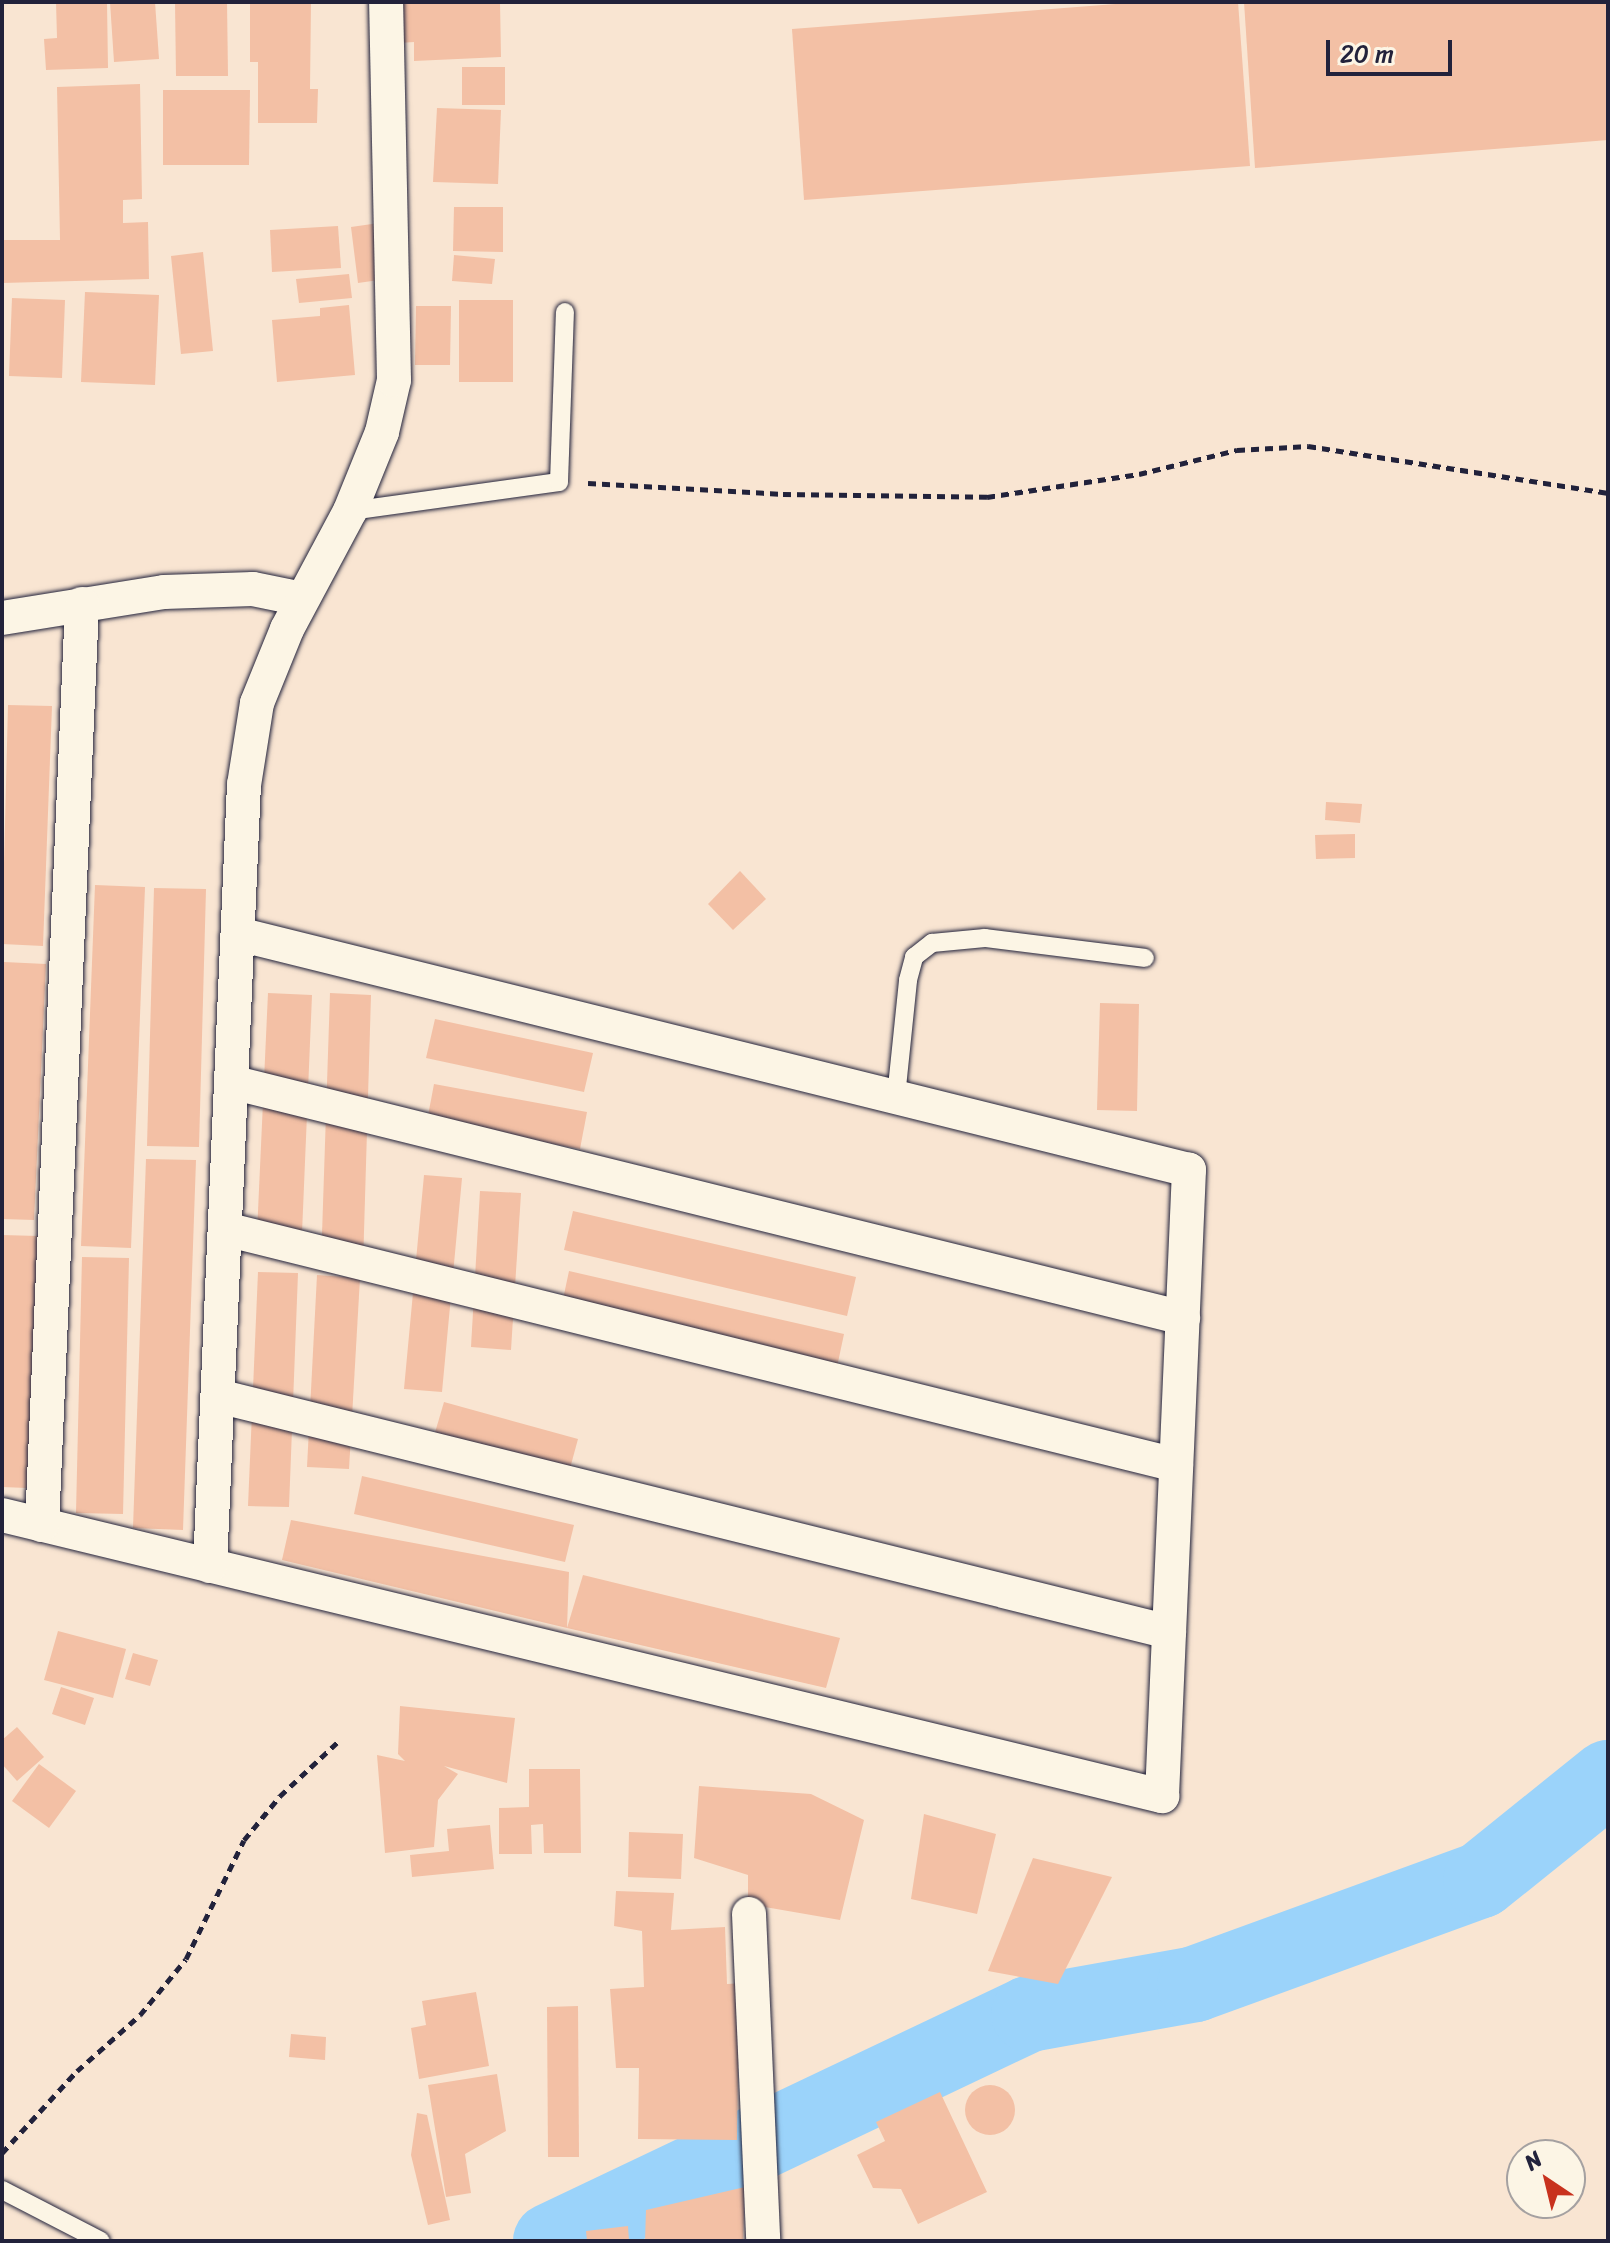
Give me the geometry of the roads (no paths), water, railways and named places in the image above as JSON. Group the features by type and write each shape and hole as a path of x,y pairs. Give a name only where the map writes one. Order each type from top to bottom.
{"street":[{"path":"210,1566 244,785 257,703 302,599 350,511 382,432 394,380 386,2"},
{"path":"2,618 82,604 208,590 253,589 302,599"},
{"path":"42,1525 82,604"},
{"path":"2,1515 1162,1796 1189,1170 238,934"},
{"path":"231,1082 1183,1318"},
{"path":"225,1229 1176,1465"},
{"path":"218,1396 1169,1632"},
{"path":"749,1914 764,2172 763,2241"}],"lane":[{"path":"350,511 559,482 565,312"},
{"path":"896,1097 908,980 914,957 932,943 985,938 1145,958"},
{"path":"2,2190 101,2241"}],"waterway":[{"path":"551,2241 1029,2014 1195,1984 1481,1880 1608,1778"}]}
